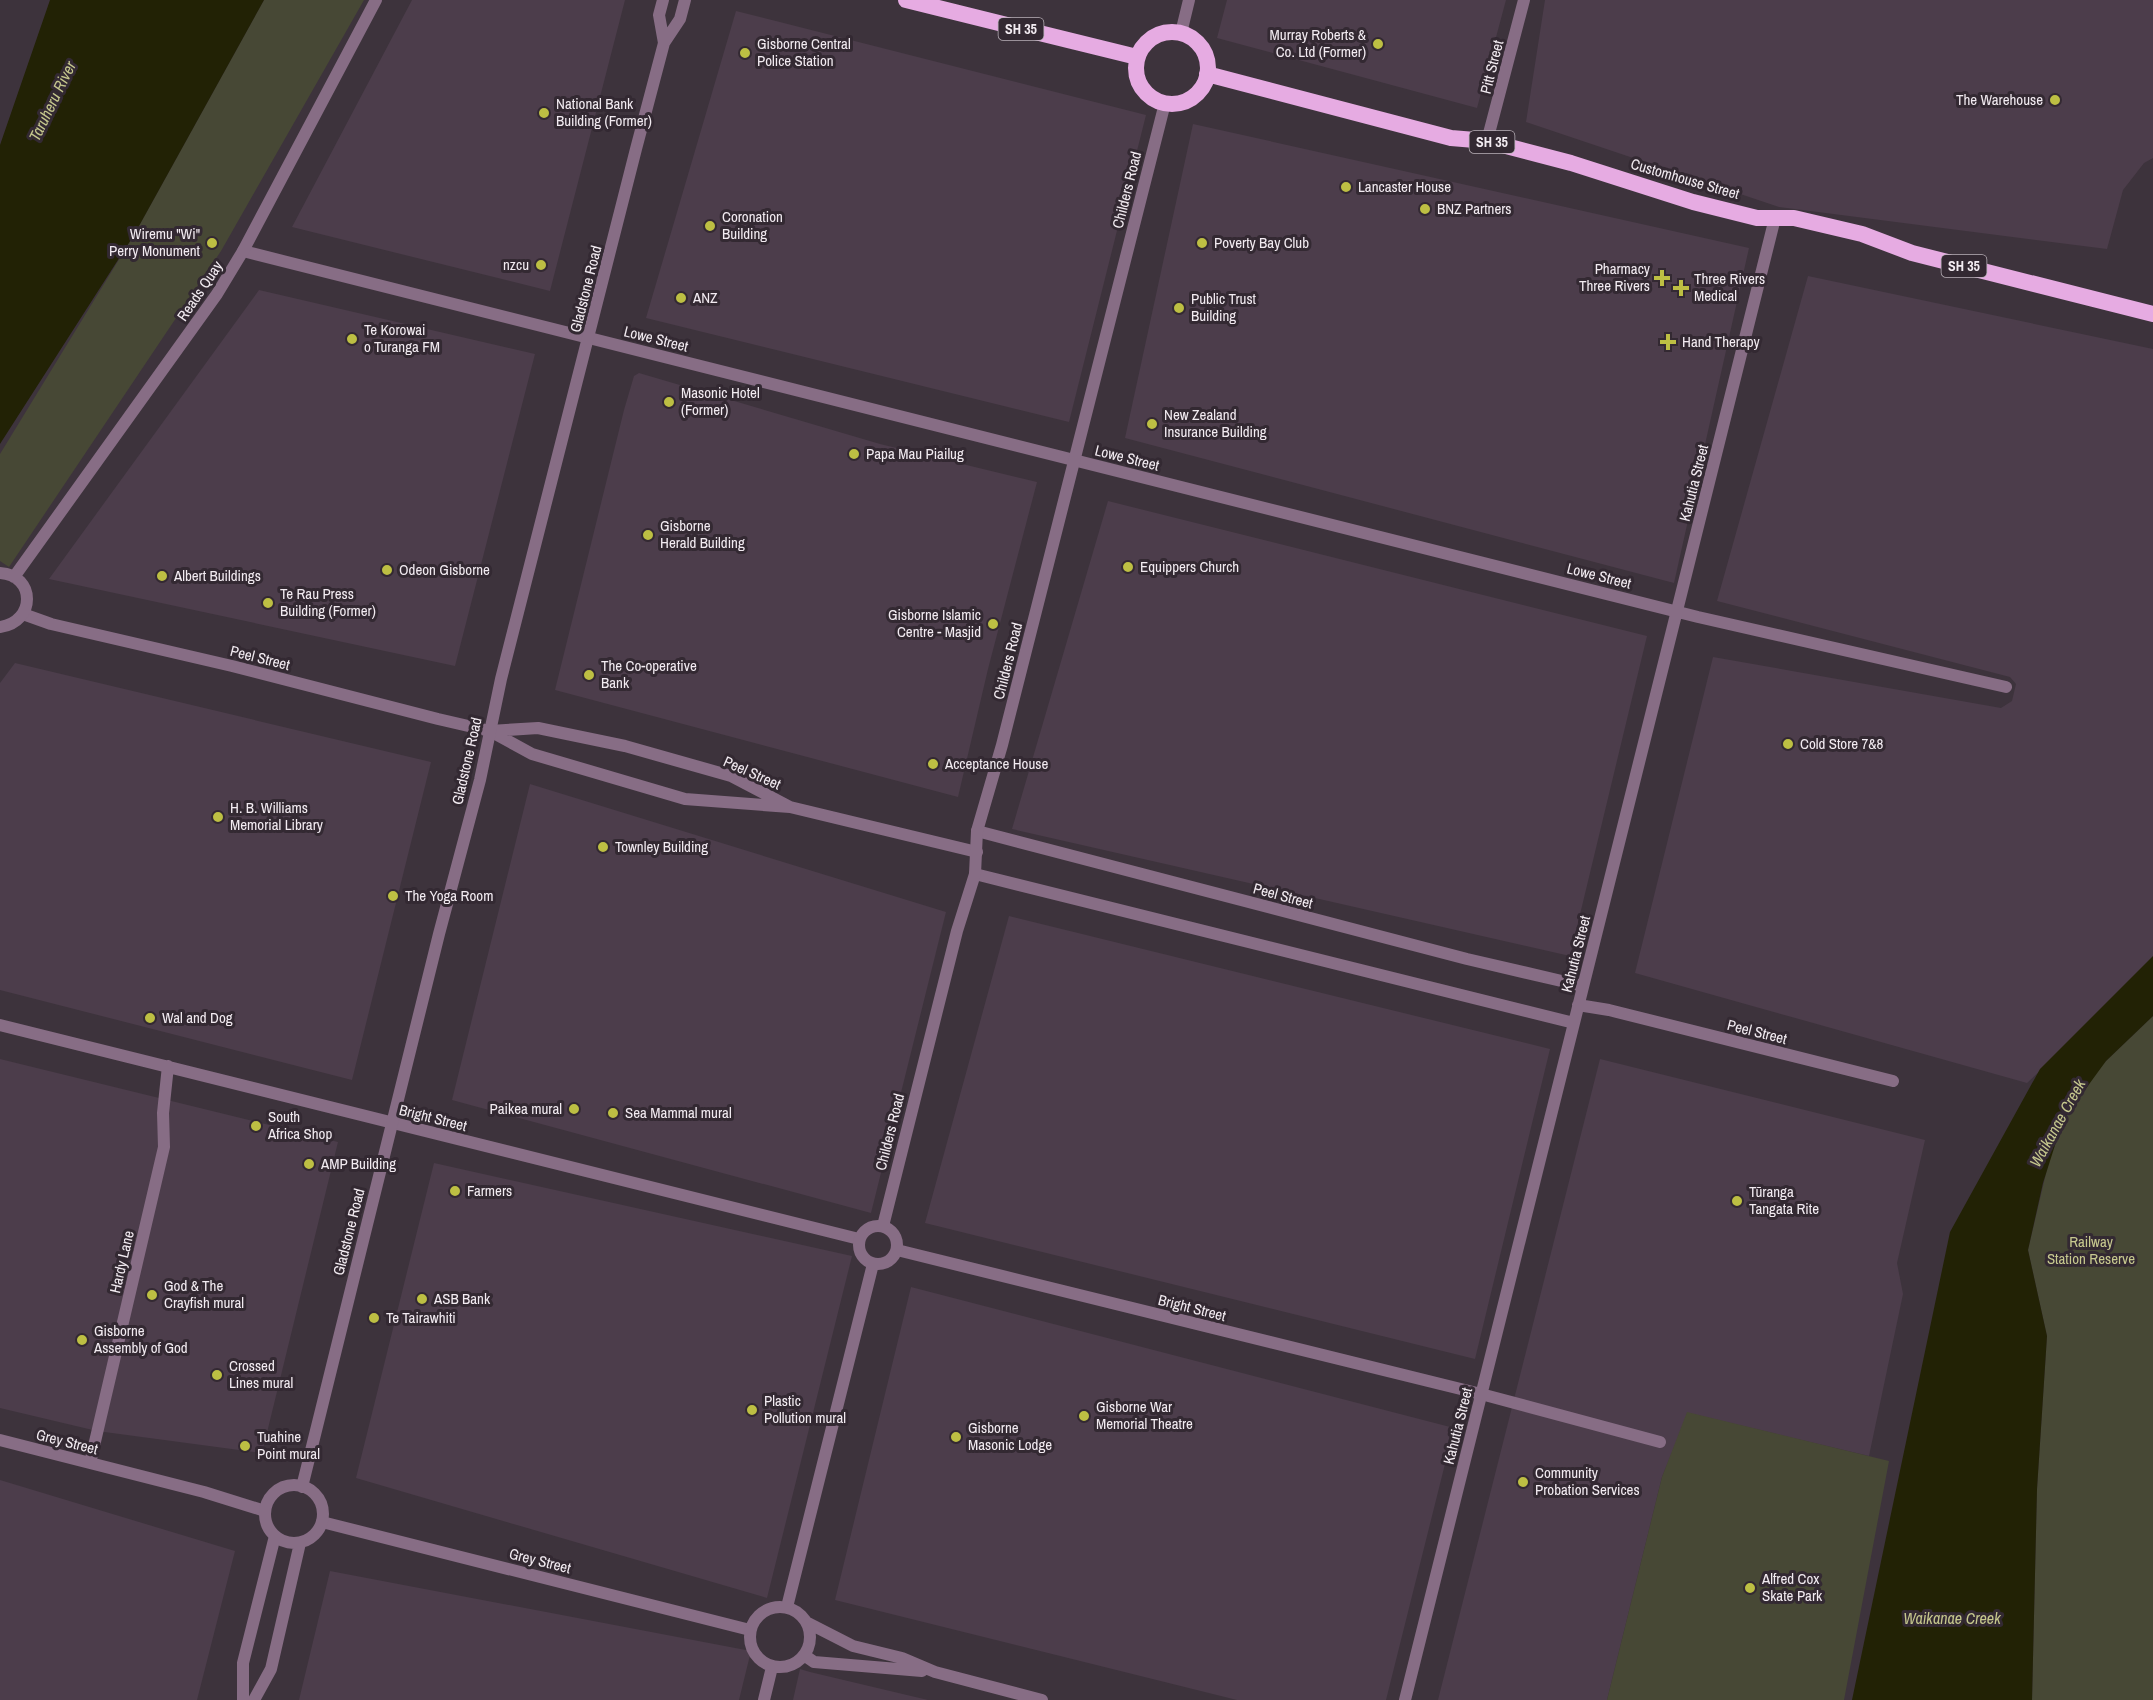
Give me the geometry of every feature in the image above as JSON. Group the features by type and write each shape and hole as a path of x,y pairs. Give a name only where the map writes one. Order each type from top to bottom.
{"highway":[{"name":"SH 35","path":"906,0 1137,57"},
{"path":"1163,32 1181,33 1191,37 1205,53 1207,74 1204,83 1192,98 1174,104 1165,103 1155,100 1141,86 1137,77 1137,57 1141,48 1154,36 1163,32"},
{"name":"Customhouse Street","path":"1207,74 1451,138 1487,141 1571,163 1693,202 1757,218 1794,218 1851,232 1912,252 2153,314"}],"street":[{"name":"Reads Quay","path":"14,577 217,294 243,251 376,0"},
{"name":"Gladstone Road","path":"663,0 659,15 664,43"},
{"name":"Gladstone Road","path":"302,1487 480,780 508,651 664,43 680,19 685,0"},
{"path":"1181,33 1189,0"},
{"name":"Pitt Street","path":"1487,141 1524,0"},
{"name":"Childers Road","path":"883,1226 957,931 975,874 976,831 1002,745 1165,103"},
{"name":"Kahutia Street","path":"1405,1699 1775,218"},
{"name":"Lowe Street","path":"243,251 1677,612 2006,687"},
{"path":"0,573 14,577 25,590 26,606 23,614 10,626 0,627"},
{"name":"Peel Street","path":"23,614 51,624 232,666 438,719 490,730 538,729 625,746 731,776 790,807"},
{"name":"Peel Street","path":"490,730 532,754 685,799 790,807 977,852"},
{"name":"Peel Street","path":"976,831 1467,959 1583,986"},
{"path":"975,874 1574,1023"},
{"name":"Peel Street","path":"1578,1005 1620,1013 1893,1081"},
{"name":"Bright Street","path":"0,1024 392,1124 859,1239"},
{"name":"Hardy Lane","path":"90,1463 164,1146 168,1066"},
{"path":"883,1226 895,1235 897,1250 887,1262 873,1263 861,1254 858,1247 859,1239 868,1228 883,1226"},
{"name":"Bright Street","path":"897,1250 1481,1394 1660,1442"},
{"path":"787,1607 873,1263"},
{"name":"Grey Street","path":"0,1440 204,1491 265,1511"},
{"path":"293,1485 302,1487 317,1497 322,1506 322,1522 316,1533 309,1539 300,1543 291,1543 275,1536 266,1521 265,1511 270,1499 277,1491 293,1485"},
{"name":"Grey Street","path":"322,1522 750,1630"},
{"path":"243,1700 243,1663 275,1536"},
{"path":"254,1700 271,1669 300,1543"},
{"path":"808,1623 809,1639 804,1655 791,1665 772,1667 764,1664 753,1652 750,1645 750,1630 760,1614 776,1607 787,1607 796,1610 808,1623 844,1642 902,1658 935,1672 1042,1700"},
{"path":"804,1655 814,1662 935,1672"},
{"path":"764,1700 772,1667"}],"shaded area":[{"path":"412,0 625,0 550,291 292,227"},
{"path":"1227,0 1506,0 1477,108 1217,38"},
{"path":"1545,0 2153,0 2153,158 2144,163 2123,190 2107,249 1779,207 1526,122"},
{"path":"736,11 1146,115 1069,422 646,318"},
{"path":"1193,124 1749,248 1674,583 1125,438"},
{"path":"1808,276 2153,349 2153,965 2027,1083 1635,973 1713,657 2001,708 2012,701 2016,684 2010,677 1717,601"},
{"path":"259,290 535,354 455,666 49,579"},
{"path":"639,373 880,444 1037,482 988,669 958,797 555,690 624,410 634,376"},
{"path":"1108,501 1647,636 1570,956 1012,829"},
{"path":"15,663 431,762 352,1080 0,990 0,683"},
{"path":"530,784 946,912 871,1213 452,1100"},
{"path":"1009,916 1550,1049 1475,1359 925,1223"},
{"path":"0,1059 338,1142 262,1453 97,1431 0,1408"},
{"name":"Tūranga Tangata Rite","path":"1600,1059 1925,1140 1897,1263 1903,1294 1869,1456 1688,1413 1662,1477 1607,1700 1438,1700"},
{"path":"434,1163 852,1256 767,1598 356,1478"},
{"path":"911,1287 1454,1428 1386,1700 1237,1700 835,1600"},
{"path":"0,1480 235,1551 197,1700 0,1700"},
{"path":"330,1571 751,1651 739,1700 299,1700"},
{"path":"800,1669 810,1672 928,1700 793,1700"}],"green space":[{"path":"264,0 364,0 221,251 9,567 0,561 0,454 134,235"},
{"name":"Railway Station Reserve","path":"2153,1016 2153,1700 2032,1700 2037,1489 2047,1336 2028,1250 2060,1114 2106,1061"},
{"name":"Alfred Cox Skate Park","path":"1687,1412 1889,1461 1844,1700 1607,1700 1662,1477"}],"water":[{"name":"Taruheru River","path":"50,0 264,0 134,235 0,444 0,145"},
{"name":"Waikanae Creek","path":"2153,956 2153,1016 2106,1061 2063,1120 2043,1183 2028,1250 2047,1336 2037,1489 2032,1700 1852,1700 1950,1232 2040,1069"}],"place":[{"name":"Murray Roberts & Co. Ltd (Former)","path":"1378,44"},
{"name":"Gisborne Central Police Station","path":"745,53"},
{"name":"The Warehouse","path":"2055,100"},
{"name":"National Bank Building (Former)","path":"544,113"},
{"name":"Lancaster House","path":"1346,187"},
{"name":"BNZ Partners","path":"1425,209"},
{"name":"Coronation Building","path":"710,226"},
{"name":"Wiremu \"Wi\" Perry Monument","path":"212,243"},
{"name":"Poverty Bay Club","path":"1202,243"},
{"name":"nzcu","path":"541,265"},
{"name":"Pharmacy Three Rivers","path":"1662,278"},
{"name":"Three Rivers Medical","path":"1681,288"},
{"name":"ANZ","path":"681,298"},
{"name":"Public Trust Building","path":"1179,308"},
{"name":"Te Korowai o Turanga FM","path":"352,339"},
{"name":"Hand Therapy","path":"1668,342"},
{"name":"Masonic Hotel (Former)","path":"669,402"},
{"name":"New Zealand Insurance Building","path":"1152,424"},
{"name":"Papa Mau Piailug","path":"854,454"},
{"name":"Gisborne Herald Building","path":"648,535"},
{"name":"Equippers Church","path":"1128,567"},
{"name":"Odeon Gisborne","path":"387,570"},
{"name":"Albert Buildings","path":"162,576"},
{"name":"Te Rau Press Building (Former)","path":"268,603"},
{"name":"Gisborne Islamic Centre - Masjid","path":"993,624"},
{"name":"The Co-operative Bank","path":"589,675"},
{"name":"Cold Store 7&8","path":"1788,744"},
{"name":"Acceptance House","path":"933,764"},
{"name":"H. B. Williams Memorial Library","path":"218,817"},
{"name":"Townley Building","path":"603,847"},
{"name":"The Yoga Room","path":"393,896"},
{"name":"Wal and Dog","path":"150,1018"},
{"name":"Paikea mural","path":"574,1109"},
{"name":"Sea Mammal mural","path":"613,1113"},
{"name":"South Africa Shop","path":"256,1126"},
{"name":"AMP Building","path":"309,1164"},
{"name":"Farmers","path":"455,1191"},
{"name":"Tūranga Tangata Rite","path":"1737,1201"},
{"name":"God & The Crayfish mural","path":"152,1295"},
{"name":"ASB Bank","path":"422,1299"},
{"name":"Te Tairawhiti","path":"374,1318"},
{"name":"Gisborne Assembly of God","path":"82,1340"},
{"name":"Crossed Lines mural","path":"217,1375"},
{"name":"Plastic Pollution mural","path":"752,1410"},
{"name":"Gisborne War Memorial Theatre","path":"1084,1416"},
{"name":"Gisborne Masonic Lodge","path":"956,1437"},
{"name":"Tuahine Point mural","path":"245,1446"},
{"name":"Community Probation Services","path":"1523,1482"},
{"name":"Alfred Cox Skate Park","path":"1750,1588"}]}
